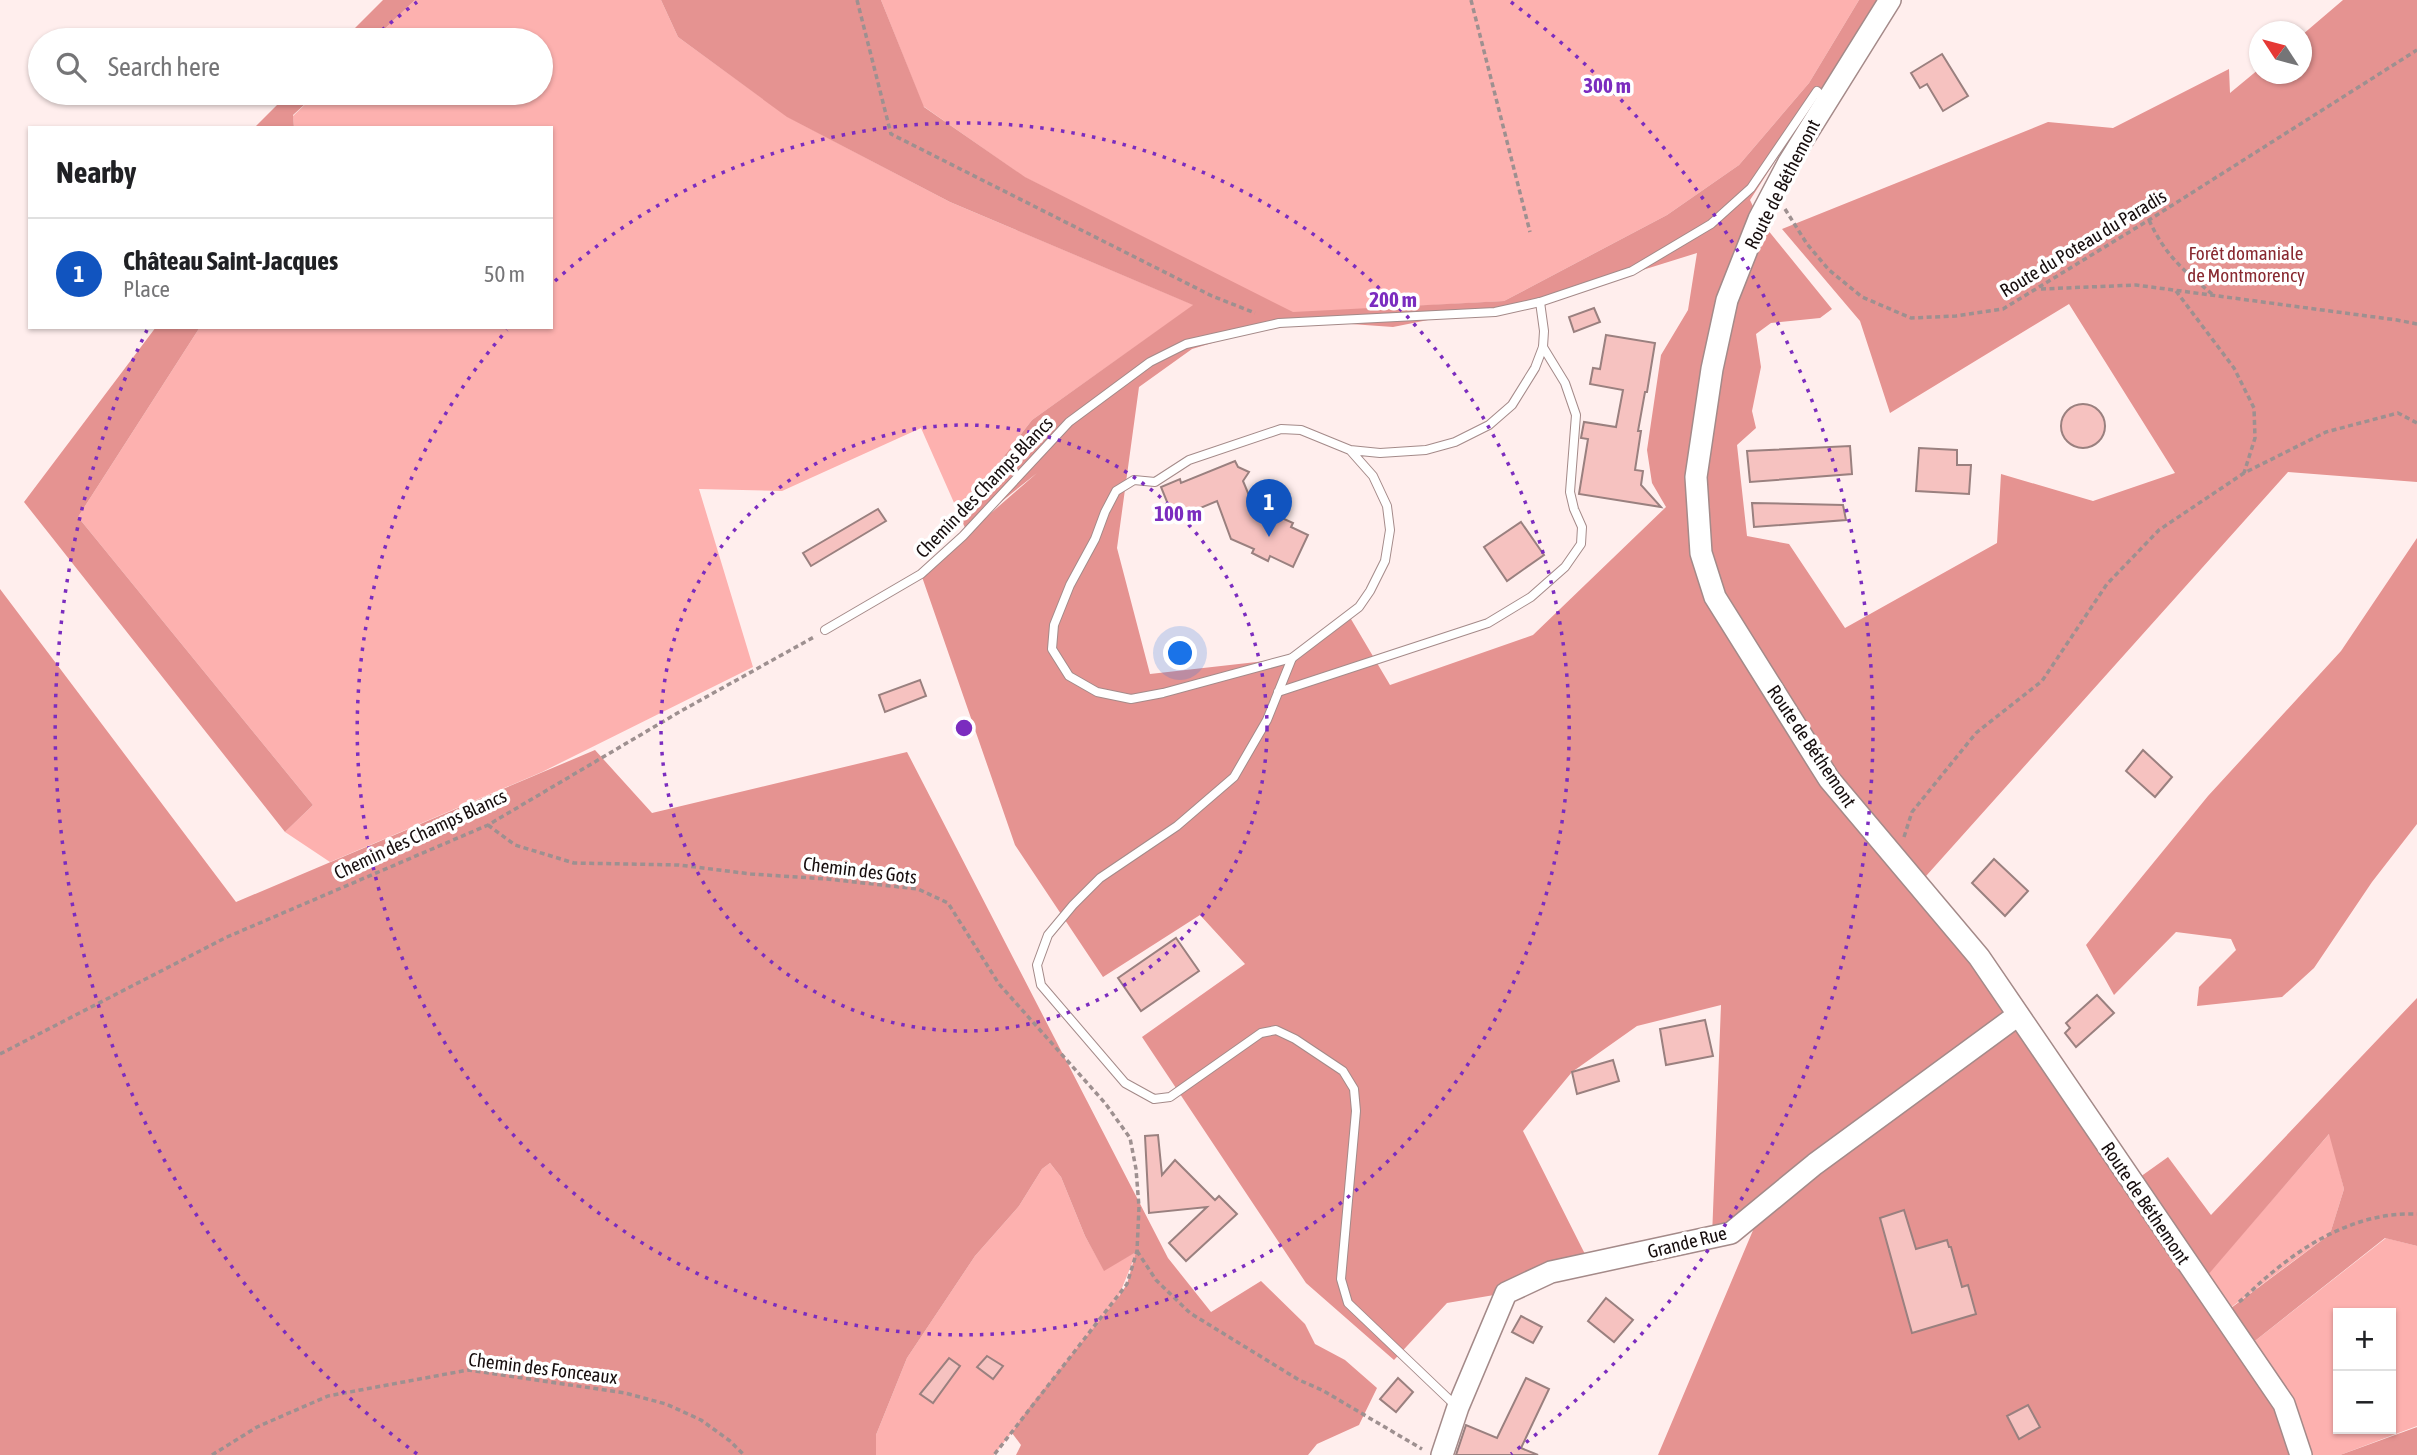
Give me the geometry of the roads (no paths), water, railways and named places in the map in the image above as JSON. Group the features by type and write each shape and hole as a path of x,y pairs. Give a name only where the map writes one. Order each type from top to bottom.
{"street":[{"name":"Route de Béthemont","path":"1889,0 1789,162 1759,219 1727,299 1712,369 1696,477 1701,553 1715,597 1829,779 1979,957 2284,1404 2301,1455"},
{"name":"Grande Rue","path":"1434,1453 1458,1407 1506,1293 1551,1272 1731,1233 1815,1164 2018,1015"}],"lane":[{"name":"Chemin des Champs Blancs","path":"825,631 921,574 963,536 1069,422 1150,362 1186,344 1279,323 1495,312 1540,302 1632,271 1711,224 1751,188 1817,91 1826,101"},
{"path":"1350,450 1373,476 1387,506 1390,530 1385,561 1359,607 1292,658 1163,693 1131,699 1097,692 1069,676 1052,649 1054,625 1070,584 1096,539 1116,491 1134,480 1154,482 1189,460 1281,429 1301,430 1350,450 1380,453 1426,450 1455,442 1489,425 1512,405 1535,368 1543,347 1540,302"},
{"path":"1278,692 1488,623 1531,597 1564,566 1581,544 1582,527 1570,492 1576,415 1565,383 1543,347"},
{"path":"1292,658 1267,720 1234,777 1177,826 1100,878 1065,915 1048,935 1037,964 1041,985 1125,1083 1154,1099 1170,1097 1261,1033 1276,1030 1295,1039 1343,1071 1354,1089 1356,1111 1341,1279 1348,1303 1458,1407"}],"place":[{"name":"Château Saint-Jacques","path":"1269,537"}],"park label":[{"name":"Forêt domaniale de Montmorency","path":"2246,264"}]}
